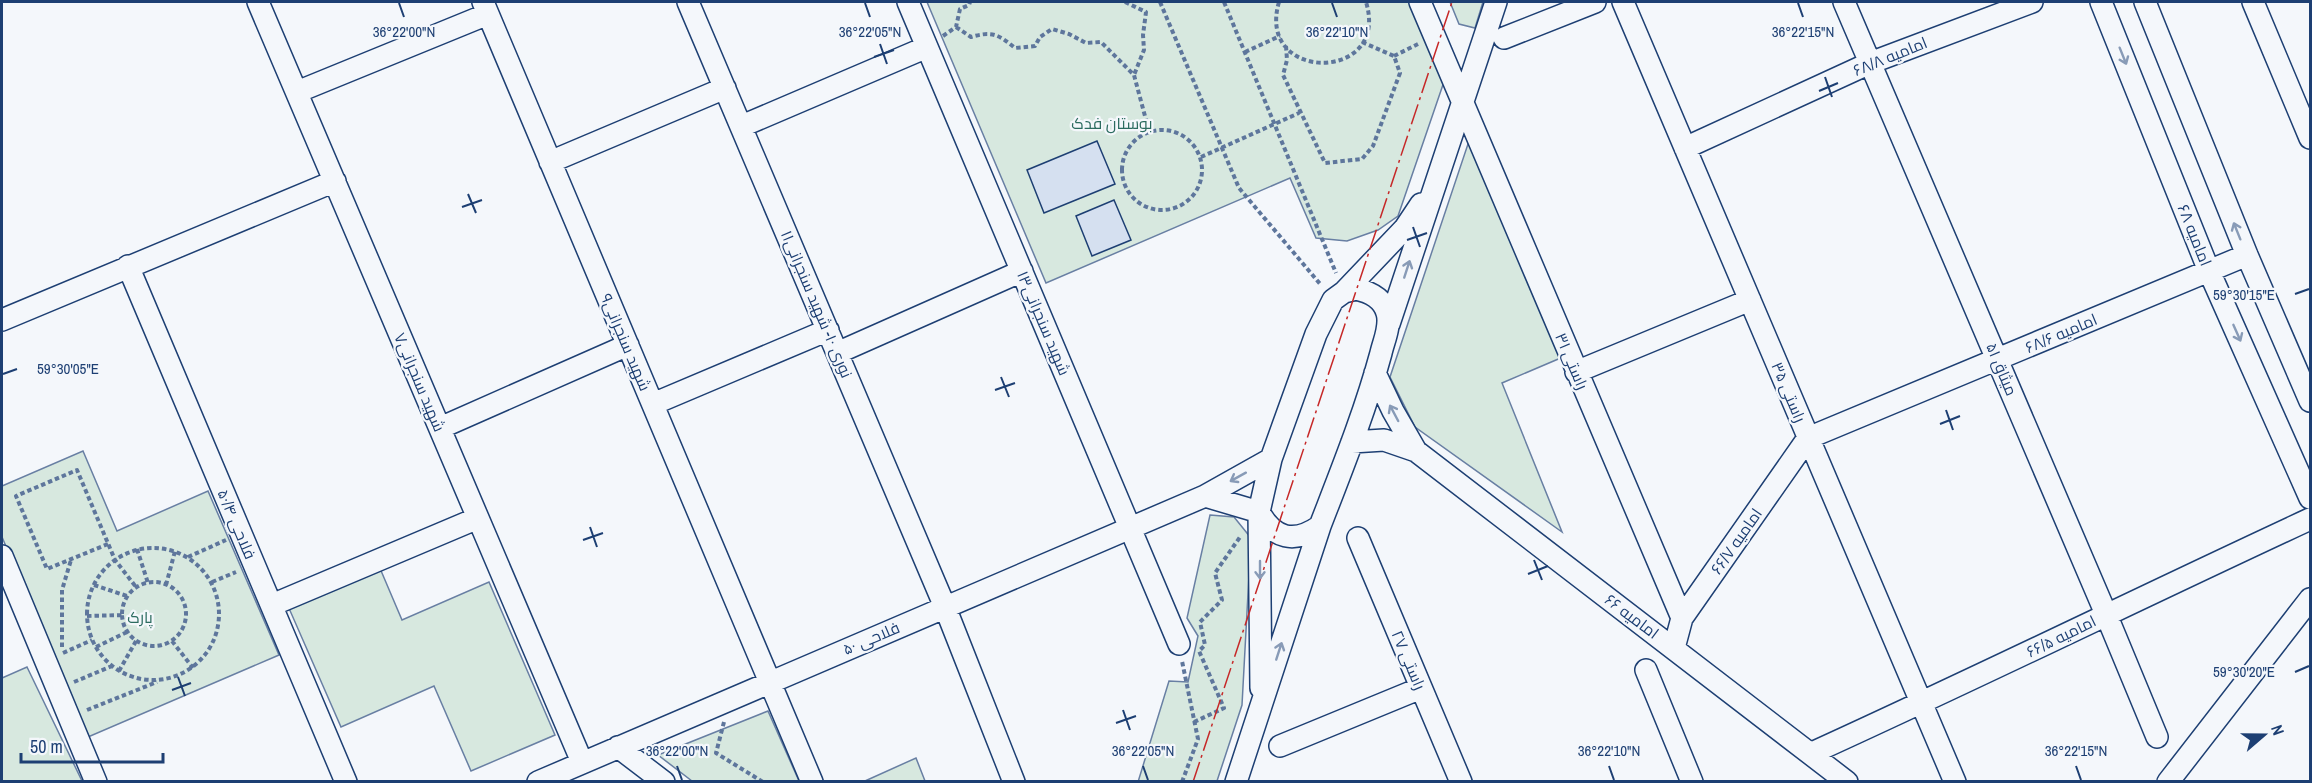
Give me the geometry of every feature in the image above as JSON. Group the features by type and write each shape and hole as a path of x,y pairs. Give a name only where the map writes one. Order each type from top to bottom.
{"street":[{"name":"شهید سنجرانی۷","path":"258,2 582,762"},
{"name":"نوری ۱۰- شهید سنجرانی۱۱","path":"688,2 945,607 1014,782"},
{"name":"شهید سنجرانی۱۳","path":"908,2 1179,644"},
{"name":"راستی ۳۱","path":"1420,2 1682,618"},
{"path":"1236,782 1320,526 1376,373 1389,324 1497,2"},
{"path":"1504,38 1595,2"},
{"name":"راستی ۳۵","path":"1623,2 1954,782"},
{"name":"میثاق ۵۱","path":"1844,2 1998,359 2157,737"},
{"name":"امامیه ۶۸/۸","path":"1685,148 1870,63 2032,2"},
{"name":"امامیه ۶۸","path":"2101,2 2209,271 2310,498"},
{"path":"2145,2 2247,255 2310,401"},
{"path":"2253,2 2310,138"},
{"path":"297,93 485,8"},
{"name":"شهید سنجرانی۹","path":"485,8 812,782"},
{"path":"742,126 927,47"},
{"path":"550,162 725,88"},
{"path":"2,320 335,181"},
{"path":"1261,706 1260,512 1271,459 1316,334 1338,296 1405,228 1436,181"},
{"name":"امامیه ۶۸/۶","path":"1808,438 2247,255"},
{"name":"فلاحی ۵۰/۴","path":"128,266 346,782"},
{"path":"837,353 1022,271"},
{"path":"1338,296 1356,289 1369,292 1380,300 1387,311 1389,324"},
{"path":"1576,372 1750,300"},
{"path":"653,404 828,330"},
{"path":"440,428 628,345"},
{"path":"1376,373 1393,411 1416,451"},
{"name":"امامیه ۶۶/۷","path":"1674,648 1682,618 1808,438"},
{"path":"1352,442 1384,440 1416,451"},
{"name":"امامیه ۶۶","path":"1416,451 1847,782"},
{"name":"فلاحی ۵۰","path":"537,782 1205,496 1271,459"},
{"path":"1205,496 1260,512 1267,525 1278,534 1293,537 1308,535 1320,526"},
{"path":"272,605 478,518"},
{"name":"امامیه ۶۶/۵","path":"1812,753 2310,519"},
{"name":"راستی ۲۷","path":"1358,538 1461,782"},
{"path":"2,556 54,658 57,689 96,782"},
{"path":"2168,782 2310,599"},
{"path":"1646,670 1692,782"},
{"path":"1280,746 1421,688"},
{"path":"618,747 664,782"}],"path":[{"path":"927,47 956,27 960,9 969,5 970,2"},
{"path":"1125,2 1146,12 1144,50 1134,75"},
{"path":"1160,2 1239,188 1338,296"},
{"path":"1224,2 1275,124 1338,296"},
{"path":"1279,2 1276,14 1286,46 1287,60 1283,75 1299,113 1325,163 1362,159 1374,146 1400,74 1394,56 1362,42"},
{"path":"1286,46 1304,60 1325,64 1347,58 1362,42 1369,21 1366,2"},
{"path":"956,27 971,37 987,33 1002,37 1015,48 1035,46 1040,37 1052,29 1069,33 1086,44 1101,42 1134,75 1149,132"},
{"path":"1245,52 1281,36"},
{"path":"1201,157 1299,113"},
{"path":"1160,129 1180,134 1189,140 1201,157 1202,178 1193,197 1176,208 1165,211 1145,206 1129,193 1122,173 1122,162 1132,143 1149,132 1160,129"},
{"path":"108,544 47,570 16,496 77,470 115,560 136,587"},
{"path":"1194,722 1224,708 1199,651 1205,645 1200,622 1222,600 1215,573 1260,512"},
{"path":"188,557 241,533"},
{"path":"69,717 193,668 211,649 219,624 218,598 207,575 188,557 175,551 163,548 137,549 115,560 94,585 87,616 92,640 112,666 144,680 160,681"},
{"path":"137,549 148,583"},
{"path":"166,585 175,551"},
{"path":"54,658 62,590 71,559"},
{"path":"212,582 255,565"},
{"path":"148,583 166,585 181,596 186,608 185,621 180,632 172,641 160,646 148,646 136,641 128,632 123,615 122,608 127,596 136,587 148,583"},
{"path":"94,585 127,596"},
{"path":"87,616 123,615"},
{"path":"96,647 128,632"},
{"path":"54,658 92,640"},
{"path":"119,671 136,641"},
{"path":"172,641 193,668"},
{"path":"1179,644 1198,739 1182,782"},
{"path":"57,689 112,666"},
{"path":"730,699 716,753 763,782"}],"green space":[{"name":"بوستان فدک","path":"927,2 1420,2 1448,70 1398,216 1378,230 1347,241 1316,238 1290,178 1046,283"},
{"path":"1450,2 1483,2 1475,28 1459,24"},
{"path":"1474,126 1570,354 1502,383 1562,532 1415,427 1390,377"},
{"name":"پارک","path":"83,451 117,531 208,491 279,655 88,737 2,537 2,486"},
{"path":"1210,515 1234,517 1251,538 1242,705 1217,781 1138,782 1169,681 1188,682 1198,636 1187,618"},
{"path":"379,566 402,620 489,582 555,735 471,771 434,686 341,727 288,606"},
{"path":"27,667 82,781 2,781 2,678"},
{"path":"768,711 799,781 692,781 658,755"},
{"path":"916,758 925,781 865,781"}],"building":[{"path":"1097,141 1115,184 1044,213 1027,170"},
{"path":"1114,200 1131,240 1092,256 1076,216"}],"power":[{"path":"1193,782 1452,2"}]}
